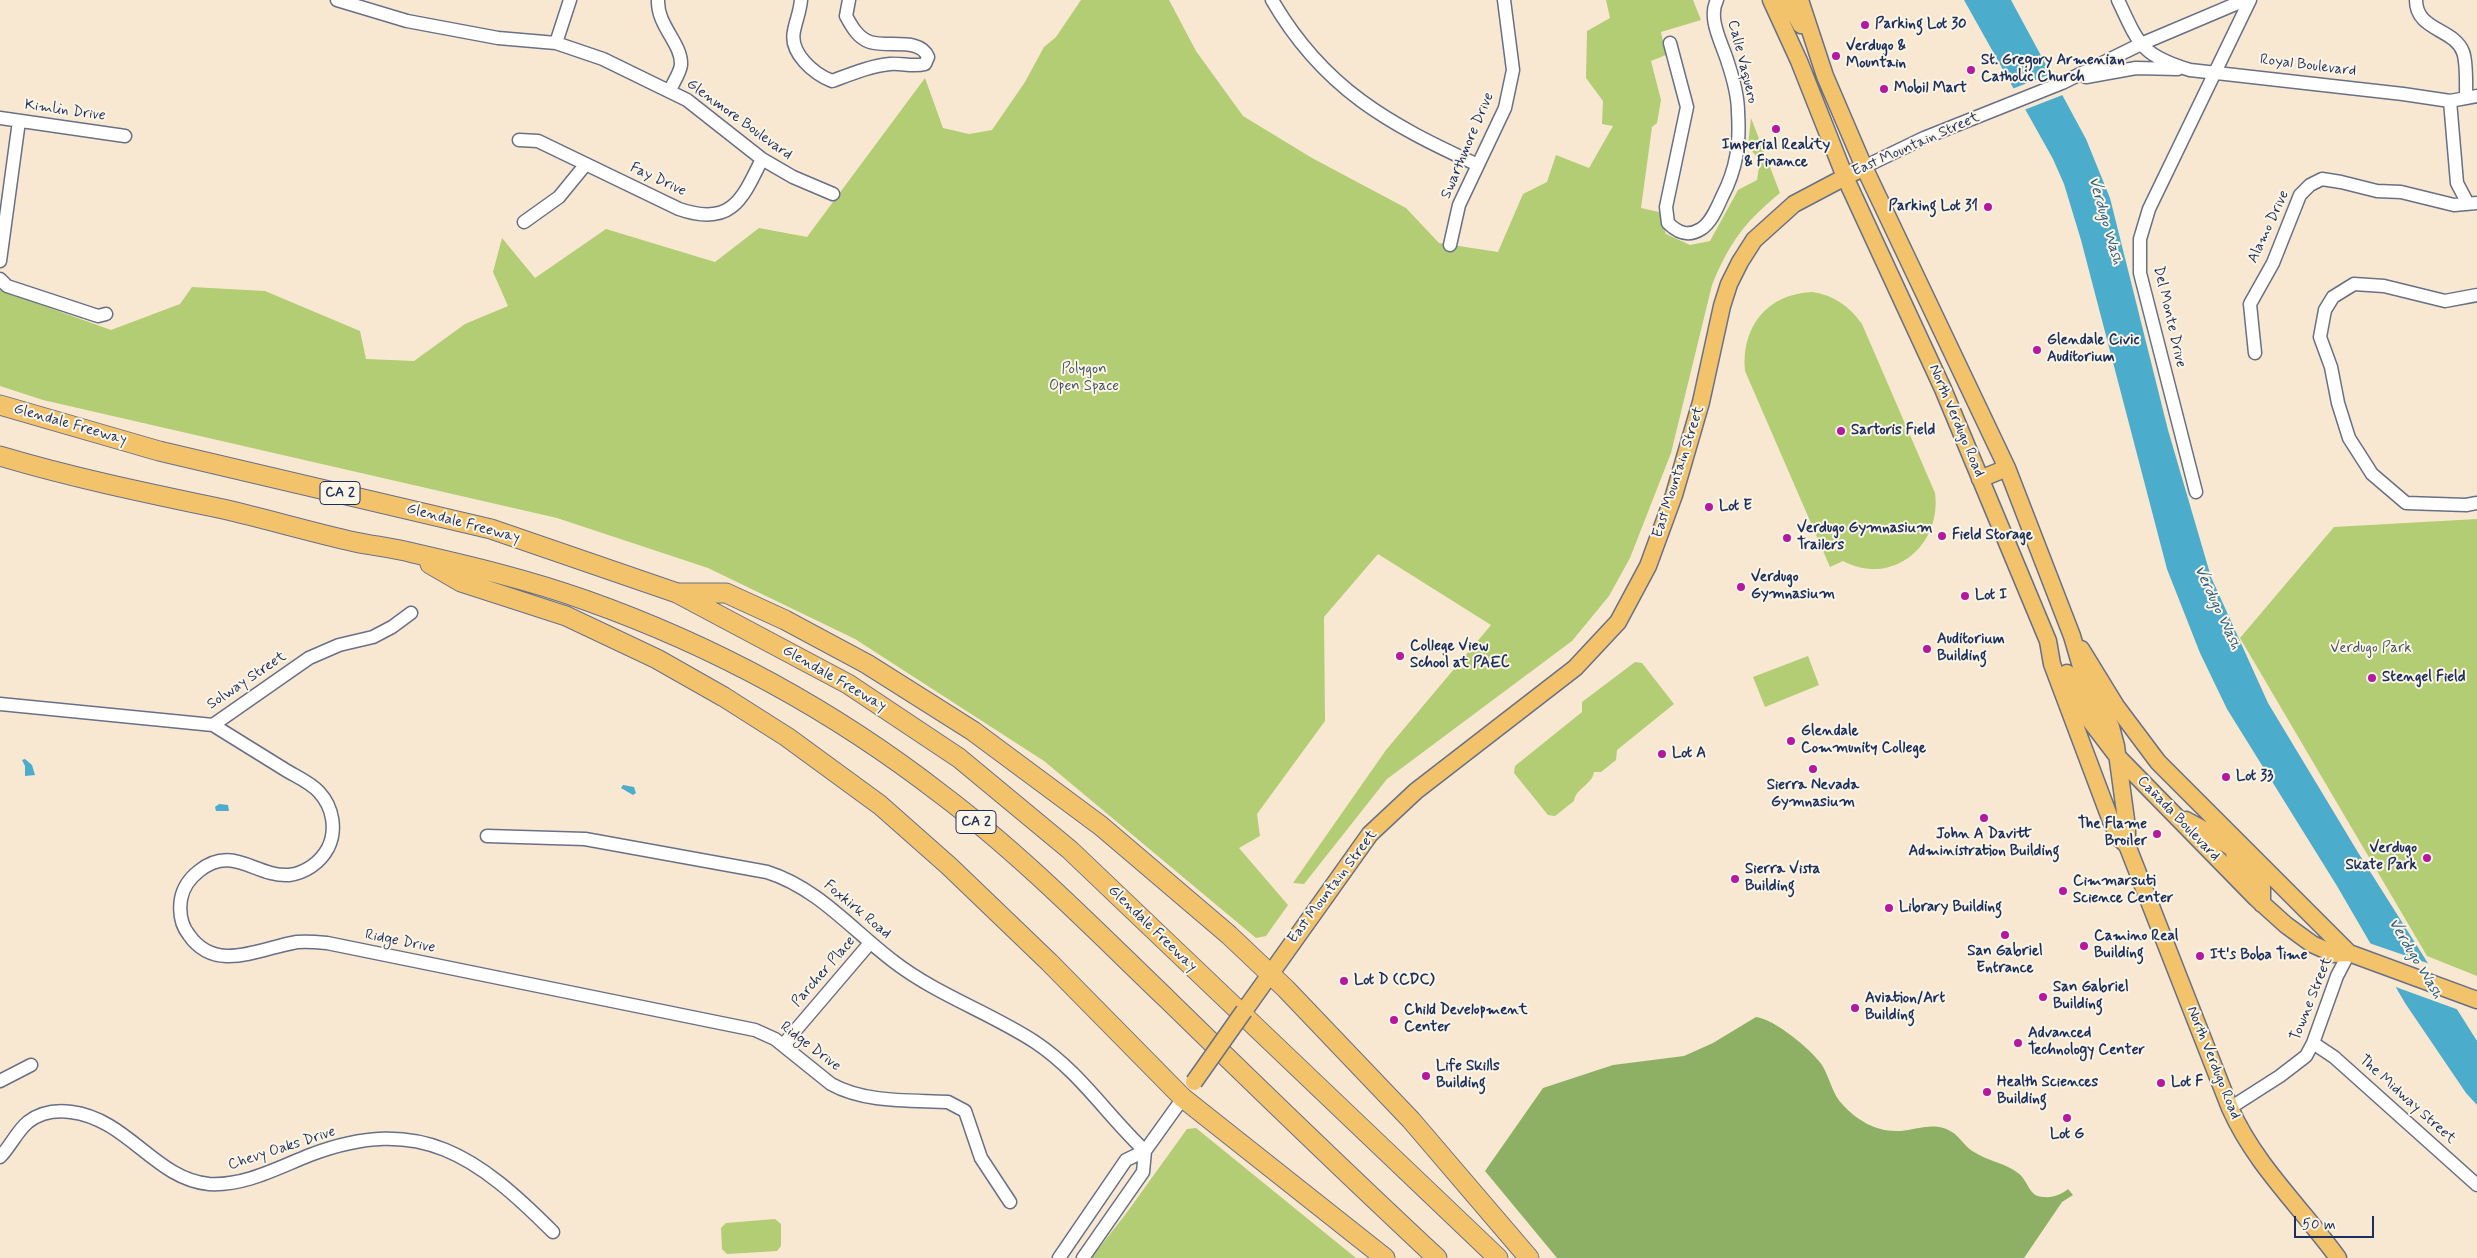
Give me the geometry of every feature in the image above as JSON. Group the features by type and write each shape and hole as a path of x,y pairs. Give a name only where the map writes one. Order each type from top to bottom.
{"highway":[{"name":"Glendale Freeway","path":"0,405 159,451 491,529 677,593 848,684 959,758 1070,850 1498,1258"},
{"name":"CA 2","path":"0,456 69,477 228,511 358,543 410,552 584,600 671,634 735,664 843,725 944,795 1073,907 1319,1148 1436,1258"},
{"path":"410,552 462,582 566,616 657,659 724,697 786,738 880,805 949,866 1049,962 1183,1098 1385,1258"},
{"path":"677,593 726,593 785,620 867,664 973,731 1101,826 1411,1120 1530,1258"}],"main road":[{"name":"North Verdugo Road","path":"1771,0 1799,61 1845,177 1944,389 2048,642 2052,664 2111,821 2120,839 2127,845"},
{"path":"1787,0 1799,24 1810,29"},
{"name":"North Verdugo Road","path":"1800,0 1825,76 1864,167 2007,468 2072,636 2084,676 2111,727 2127,827 2127,845 2230,1108 2239,1128 2263,1164 2333,1256"},
{"name":"East Mountain Street","path":"1183,1098 1370,834 1416,791 1575,668 1618,622 1648,566 1674,495 1701,402 1722,306 1729,284 1740,262 1754,240 1794,204 1864,167"},
{"path":"1980,478 2007,468"},
{"name":"Cañada Boulevard","path":"2072,636 2116,706 2147,749 2236,847 2349,953 2477,1000"},
{"name":"Cañada Boulevard","path":"2048,642 2060,656 2091,722 2117,756 2262,904 2312,944 2334,954 2349,953"},
{"path":"2178,819 2191,821 2236,847 2236,856 2262,887 2262,904"}],"street":[{"name":"Glenmore Boulevard","path":"338,0 407,21 498,38 556,43 604,60 688,100 762,159 793,177 833,194"},
{"path":"556,43 570,0"},
{"path":"658,0 660,19 680,56 681,67 670,90"},
{"path":"801,0 800,14 793,32 795,44 805,64 822,77 832,81 863,70 891,64 913,67 926,64 928,58 925,50 918,46 889,46 869,42 855,32 846,16 849,0"},
{"path":"1272,0 1303,46 1335,81 1378,114 1416,137 1478,165"},
{"name":"Swarthmore Drive","path":"1450,245 1460,205 1505,108 1513,70 1504,0"},
{"path":"2118,0 2141,44"},
{"name":"East Mountain Street","path":"1864,167 1924,138 2062,83 2141,44 2245,0"},
{"name":"Del Monte Drive","path":"2196,492 2140,273 2140,239 2149,209 2250,0"},
{"path":"2416,0 2416,6 2425,23 2454,41 2463,52 2472,97"},
{"name":"Calle Vaquero","path":"1670,43 1687,107 1666,207 1668,223 1677,232 1690,234 1707,224 1727,188 1737,163 1738,111 1729,64 1716,26 1714,1"},
{"name":"Royal Boulevard","path":"2141,44 2152,55 2190,70 2215,71 2450,101 2472,97"},
{"path":"2062,83 2105,72 2136,68 2190,70"},
{"name":"Alamo Drive","path":"2450,101 2456,183 2472,203"},
{"name":"Kimlin Drive","path":"0,118 125,136"},
{"path":"0,261 19,121"},
{"name":"Fay Drive","path":"519,140 538,141 679,209 700,216 717,214 740,200 762,159"},
{"path":"524,222 560,197 586,164"},
{"name":"Alamo Drive","path":"2255,354 2250,304 2273,263 2300,195 2310,185 2322,179 2377,192 2401,192 2454,205 2472,203"},
{"path":"0,279 7,286 98,316 106,314"},
{"path":"2477,295 2445,301 2384,286 2354,284 2333,297 2326,310 2320,337 2331,367 2338,403 2349,438 2372,474 2406,503 2466,505 2477,503"},
{"name":"Solway Street","path":"0,704 213,725 309,658 339,645 373,637 392,628 411,613"},
{"path":"0,704 0,709"},
{"name":"Ridge Drive","path":"213,725 318,791 330,812 332,833 330,844 318,862 297,873 279,875 239,861 230,860 211,864 193,875 182,894 180,914 182,924 201,949 210,954 237,956 296,942 327,943 755,1030 783,1045 831,1084 849,1092 871,1097 954,1103 965,1110 986,1168 1010,1202"},
{"name":"Foxkirk Road","path":"486,836 584,839 767,872 786,878 804,887 870,943 926,983 1012,1029 1056,1058 1092,1091 1130,1137 1145,1151"},
{"name":"Parcher Place","path":"783,1045 870,943"},
{"name":"Towne Street","path":"2230,1108 2301,1060 2313,1043 2337,976 2349,953"},
{"name":"The Midway Street","path":"2313,1043 2334,1057 2477,1185"},
{"path":"0,1081 31,1065"},
{"path":"1083,1258 1142,1172 1145,1151 1183,1098"},
{"name":"Chevy Oaks Drive","path":"0,1157 27,1123 47,1112 64,1111 87,1114 109,1124 170,1170 191,1180 208,1184 229,1184 246,1180 320,1151 361,1142 404,1139 423,1142 468,1160 514,1194 553,1232"},
{"path":"1059,1258 1126,1160 1145,1151"}],"green space":[{"name":"Polygon Open Space","path":"1081,0 1169,0 1196,51 1243,116 1312,158 1406,208 1439,243 1498,252 1523,194 1547,182 1556,155 1589,168 1613,126 1602,124 1603,101 1586,78 1587,31 1610,18 1606,0 1693,0 1701,20 1661,32 1666,55 1651,61 1661,100 1657,123 1652,127 1641,208 1659,212 1666,234 1690,245 1710,241 1738,190 1757,180 1760,161 1748,146 1751,118 1780,193 1757,213 1740,233 1725,256 1712,285 1671,453 1630,558 1609,596 1572,641 1387,779 1304,884 1293,883 1386,750 1491,625 1378,554 1324,617 1325,721 1257,814 1260,836 1239,848 1288,905 1266,936 1256,938 1044,761 855,639 708,568 557,518 43,400 0,386 0,290 111,330 180,304 192,287 265,291 360,331 366,359 414,361 465,324 508,306 493,272 502,238 535,278 606,229 715,262 759,228 807,237 925,78 943,128 969,134 992,130 1025,82 1044,47 1056,37"},
{"path":"1820,293 1840,302 1862,324 1935,493 1935,512 1930,530 1922,545 1910,557 1895,565 1879,569 1861,568 1843,561 1830,567 1745,371 1747,340 1760,316 1770,306 1782,299 1796,294"},
{"name":"Verdugo Park","path":"2477,519 2477,976 2427,956 2240,638 2334,527"},
{"path":"1808,656 1819,685 1765,707 1753,677"},
{"path":"1635,662 1642,663 1674,704 1617,750 1616,760 1601,772 1594,772 1574,801 1555,816 1548,815 1514,773 1515,766 1582,712 1582,702"},
{"path":"1756,1017 1764,1019 1782,1029 1810,1051 1822,1065 1839,1101 1867,1124 1881,1129 1896,1131 1932,1126 1945,1129 1955,1134 1974,1152 2018,1173 2035,1194 2051,1197 2068,1189 2073,1195 2062,1202 2024,1258 1557,1258 1485,1171 1543,1088 1613,1065 1684,1056 1713,1043"},
{"path":"1196,1128 1356,1258 1091,1258 1125,1215 1187,1129"},
{"path":"775,1219 781,1224 781,1246 777,1251 727,1254 722,1249 721,1228 726,1223"}],"water":[{"name":"Verdugo Wash","path":"1964,0 2011,0 2086,139 2110,198 2168,430 2211,577 2268,703 2359,854 2477,1041 2477,1105 2466,1093 2405,1003 2337,886 2227,709 2200,653 2167,569 2081,240 2064,184 2053,159"},
{"path":"25,759 32,765 35,775 25,776 25,766 22,760"},
{"path":"623,785 634,787 636,793 633,795 621,788"},
{"path":"219,804 228,805 229,811 216,811 215,807"}],"pier":[{"path":"2053,73 2065,94 2024,110 2012,89"},
{"path":"2366,942 2430,964 2459,1010 2393,986"}],"place":[{"name":"Parking Lot 30","path":"1865,25"},
{"name":"Verdugo & Mountain","path":"1836,56"},
{"name":"St. Gregory Armenian Catholic Church","path":"1971,70"},
{"name":"Mobil Mart","path":"1884,89"},
{"name":"Imperial Reality & Finance","path":"1776,129"},
{"name":"Parking Lot 31","path":"1988,207"},
{"name":"Glendale Civic Auditorium","path":"2037,350"},
{"name":"Sartoris Field","path":"1841,431"},
{"name":"Lot E","path":"1709,507"},
{"name":"Field Storage","path":"1942,536"},
{"name":"Verdugo Gymnasium Trailers","path":"1787,538"},
{"name":"Verdugo Gymnasium","path":"1741,587"},
{"name":"Lot I","path":"1965,596"},
{"name":"Auditorium Building","path":"1927,649"},
{"name":"College View School at PAEC","path":"1400,656"},
{"name":"Stengel Field","path":"2372,678"},
{"name":"Glendale Community College","path":"1791,741"},
{"name":"Lot A","path":"1662,754"},
{"name":"Sierra Nevada Gymnasium","path":"1813,769"},
{"name":"Lot 33","path":"2226,777"},
{"name":"John A Davitt Administration Building","path":"1984,818"},
{"name":"The Flame Broiler","path":"2157,834"},
{"name":"Verdugo Skate Park","path":"2427,858"},
{"name":"Sierra Vista Building","path":"1735,879"},
{"name":"Cimmarsuti Science Center","path":"2063,891"},
{"name":"Library Building","path":"1889,908"},
{"name":"San Gabriel Entrance","path":"2005,935"},
{"name":"Camino Real Building","path":"2084,946"},
{"name":"It's Boba Time","path":"2200,956"},
{"name":"Lot D (CDC)","path":"1344,981"},
{"name":"San Gabriel Building","path":"2043,997"},
{"name":"Aviation/Art Building","path":"1855,1008"},
{"name":"Child Development Center","path":"1394,1020"},
{"name":"Advanced Technology Center","path":"2018,1043"},
{"name":"Life Skills Building","path":"1426,1076"},
{"name":"Lot F","path":"2161,1083"},
{"name":"Health Sciences Building","path":"1987,1092"},
{"name":"Lot G","path":"2067,1118"}]}
